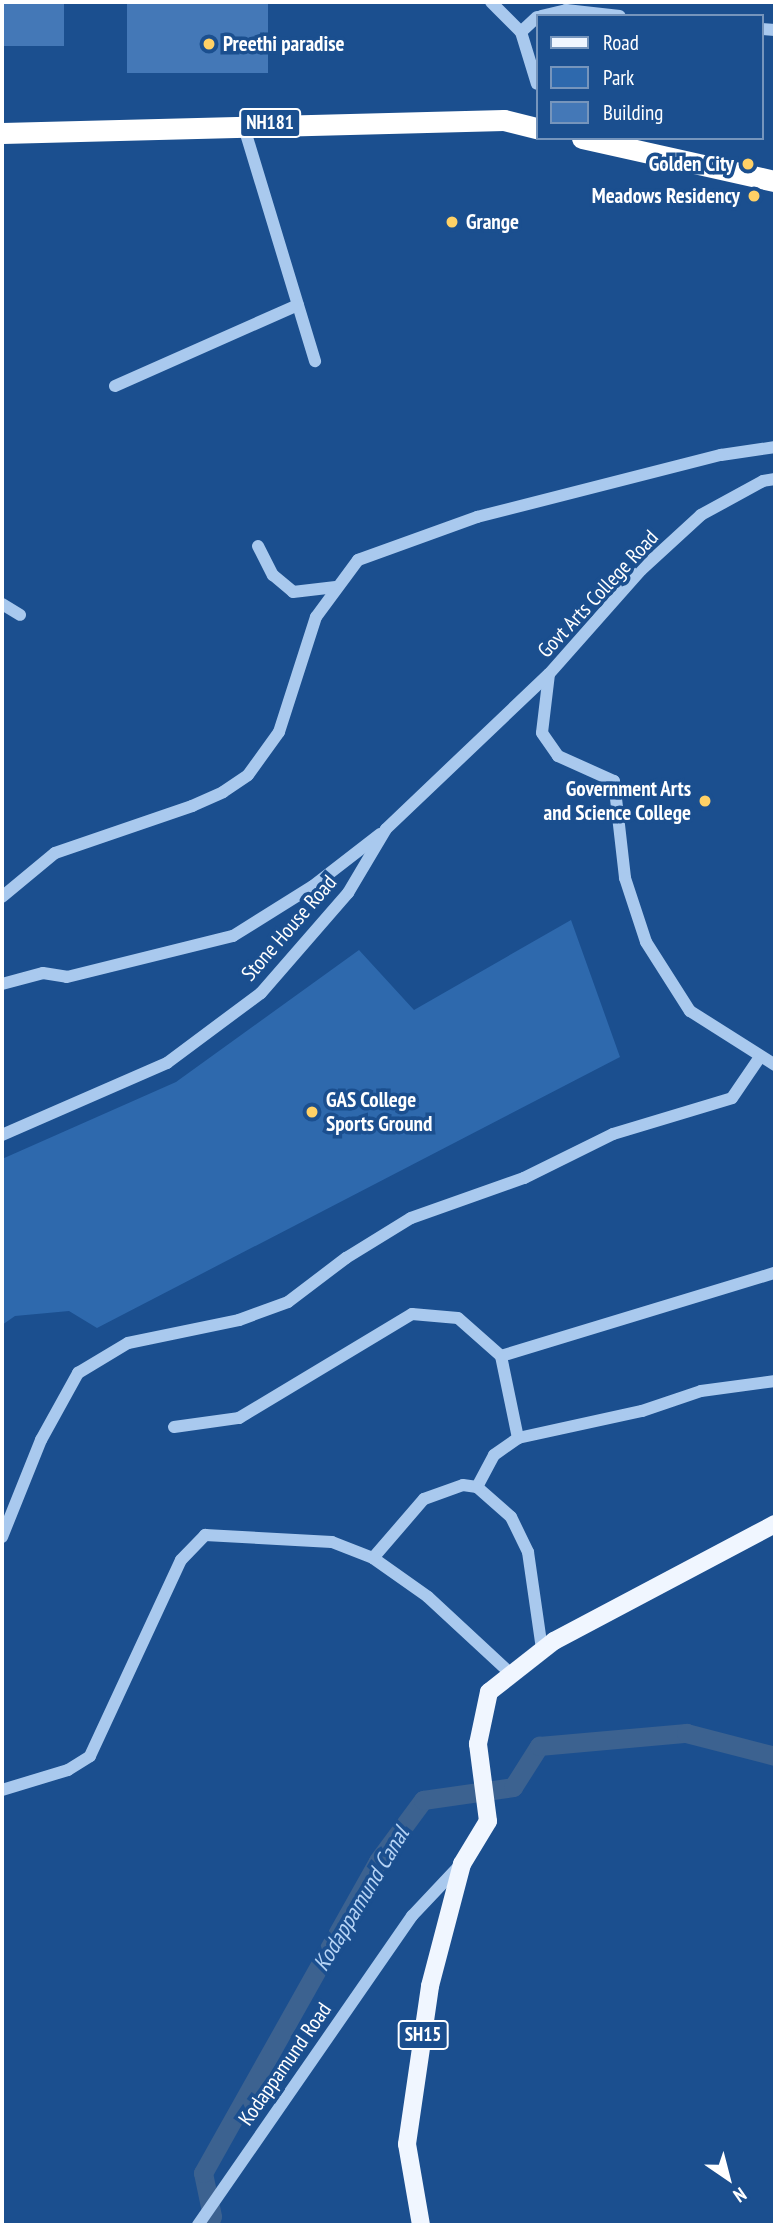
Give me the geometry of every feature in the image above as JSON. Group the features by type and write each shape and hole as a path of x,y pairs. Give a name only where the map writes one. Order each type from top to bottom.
{"highway":[{"name":"NH181","path":"2,134 243,124 504,120 536,128"},
{"path":"591,140 775,181"}],"main road":[{"name":"SH15","path":"421,2225 407,2144 430,1986 467,1857 488,1821 478,1744 489,1692 542,1649 775,1524"}],"street":[{"path":"491,2 521,32 536,81"},
{"path":"548,14 566,10 602,14"},
{"path":"521,32 536,19"},
{"path":"243,124 315,361"},
{"path":"115,386 298,305"},
{"path":"2,897 55,853 191,806 223,792 247,775 279,732 316,617 358,560 477,517 721,455 775,447"},
{"name":"Govt Arts College Road","path":"775,479 763,481 701,515 641,570 549,674 542,733 558,756 614,781 625,878 646,942 690,1011 775,1065"},
{"path":"258,546 273,575 293,592 336,587"},
{"path":"2,604 20,615"},
{"name":"Stone House Road","path":"2,1135 167,1063 261,993 348,893 386,830 549,674"},
{"path":"2,984 43,973 67,977 233,936 313,886 386,830"},
{"path":"2,1537 41,1440 78,1373 128,1343 239,1320 288,1302 346,1258 411,1219 524,1178 613,1135 732,1098 760,1057"},
{"path":"501,1356 775,1273"},
{"path":"174,1427 239,1418 412,1314 458,1318 501,1356 518,1438"},
{"path":"477,1487 494,1455 518,1438 642,1411 701,1391 775,1381"},
{"path":"373,1558 424,1499 463,1485 477,1487 510,1517 528,1552 542,1649"},
{"path":"2,1790 68,1770 89,1756 181,1560 205,1535 332,1542 373,1558 428,1597 510,1673"},
{"name":"Kodappamund Road","path":"198,2225 412,1916 467,1857"}],"green space":[{"name":"GAS College Sports Ground","path":"571,920 620,1057 97,1328 69,1311 15,1316 2,1325 2,1159 176,1082 359,950 414,1010"}],"building":[{"path":"2,2 64,2 64,46 2,46"},
{"path":"127,2 268,2 268,73 127,73"}],"waterway":[{"name":"Kodappamund Canal","path":"209,2225 212,2216 203,2173 378,1861 423,1800 513,1787 539,1746 686,1733 775,1756"}],"place":[{"name":"Preethi paradise","path":"209,44"},
{"name":"Golden City","path":"748,164"},
{"name":"Meadows Residency","path":"754,196"},
{"name":"Grange","path":"452,222"},
{"name":"Government Arts and Science College","path":"705,801"},
{"name":"GAS College Sports Ground","path":"312,1112"}]}
